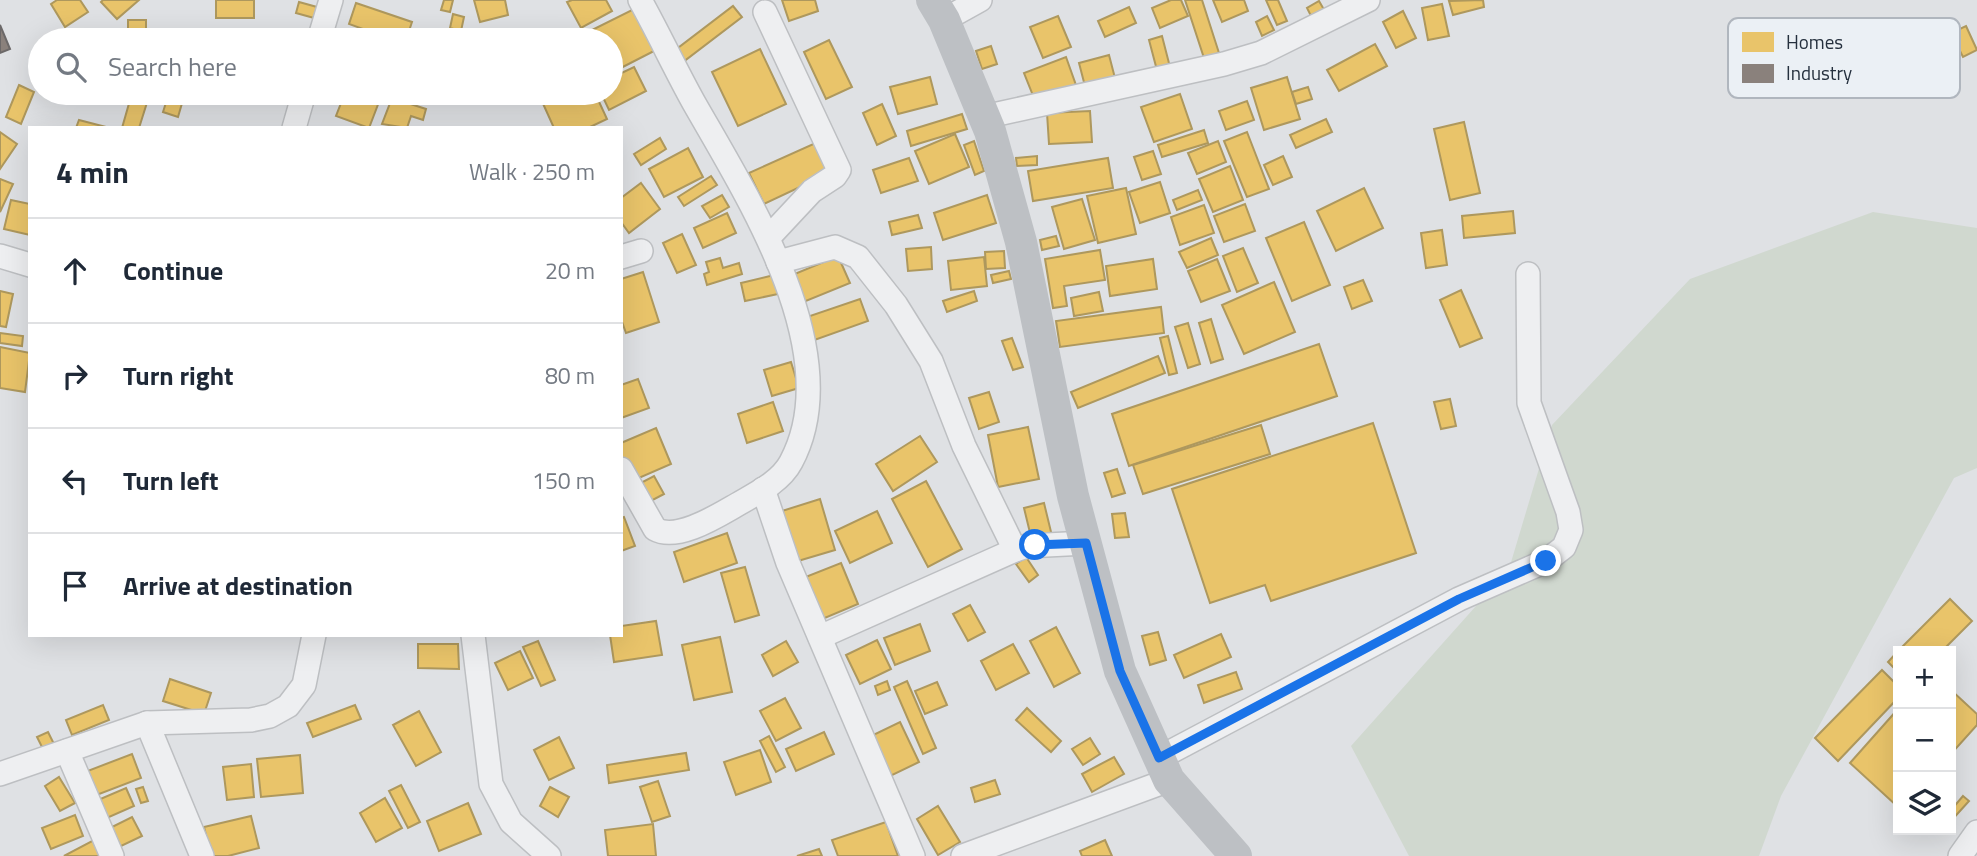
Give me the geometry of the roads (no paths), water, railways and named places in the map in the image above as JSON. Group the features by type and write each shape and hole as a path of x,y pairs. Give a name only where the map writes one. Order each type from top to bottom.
{"main road":[{"path":"938,10 984,117 1021,242 1086,543 1120,671 1164,769 1236,856"}],"street":[{"path":"323,28 331,0"},
{"path":"623,473 655,529 663,534 673,534 724,512 764,489 791,463 811,392 793,307 769,237 640,0"},
{"path":"938,10 980,0"},
{"path":"984,117 1224,64 1261,53 1368,0"},
{"path":"765,12 839,170 835,176 812,191 769,237"},
{"path":"295,126 301,105"},
{"path":"778,262 835,247 847,249 858,257 897,305 930,361 964,446 1015,550"},
{"path":"0,256 28,264"},
{"path":"963,856 1164,769 1459,599 1546,561 1564,547 1571,530 1568,512 1529,403 1528,274"},
{"path":"764,489 788,563 913,856"},
{"path":"820,637 1015,550 1027,546 1086,543"},
{"path":"0,774 147,723 251,720 270,716 289,706 304,685 314,637"},
{"path":"473,637 491,784 511,822 549,856"},
{"path":"147,723 202,856"},
{"path":"67,751 112,856"},
{"path":"1961,856 1977,832"}]}
